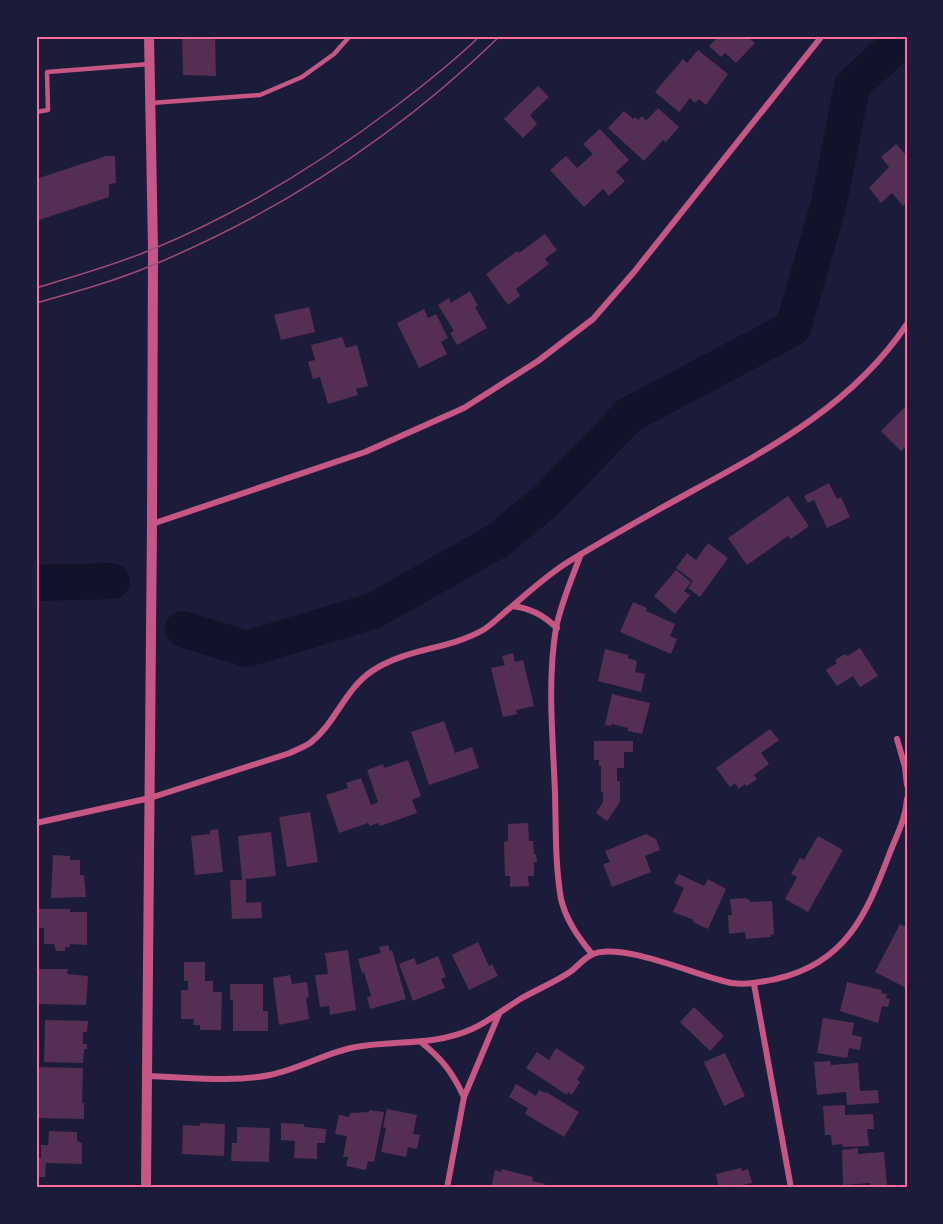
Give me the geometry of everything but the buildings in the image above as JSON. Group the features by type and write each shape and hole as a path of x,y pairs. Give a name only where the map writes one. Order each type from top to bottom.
{"street":[{"path":"146,1188 152,524 152,103 149,36"},
{"path":"152,524 365,452 464,408 538,361 593,319 607,303 822,36"},
{"path":"36,824 150,798 290,753 310,742 325,727 346,694 372,671 393,659 458,641 484,630 551,573 634,523 776,445 827,409 873,367 907,324"},
{"path":"581,554 556,628 552,726 562,900 568,920 592,954"},
{"path":"513,606 530,609 545,616 556,628"},
{"path":"897,739 905,767 907,785"},
{"path":"147,1076 231,1078 269,1076 305,1066 356,1047 422,1043 450,1038 474,1029 521,999 567,974 592,954 615,952 638,955 733,983 754,984 791,975 827,958 847,938 863,917 905,823 907,799"},
{"path":"754,984 791,1188"},
{"path":"447,1188 464,1096 500,1013"},
{"path":"422,1043 454,1074 464,1096"}],"lane":[{"path":"152,103 260,95 302,77 334,54 350,36"},
{"path":"36,112 48,110 47,72 150,64"}],"waterway":[{"path":"183,629 247,649 373,611 497,541 547,500 629,415 793,328 828,207 852,86 906,36"},
{"path":"36,583 112,581"}],"tram line":[{"path":"36,288 139,255 248,203 309,167 368,127 428,81 480,36"},
{"path":"36,303 110,281 153,265 248,220 337,167 380,137 422,105 500,36"}]}
